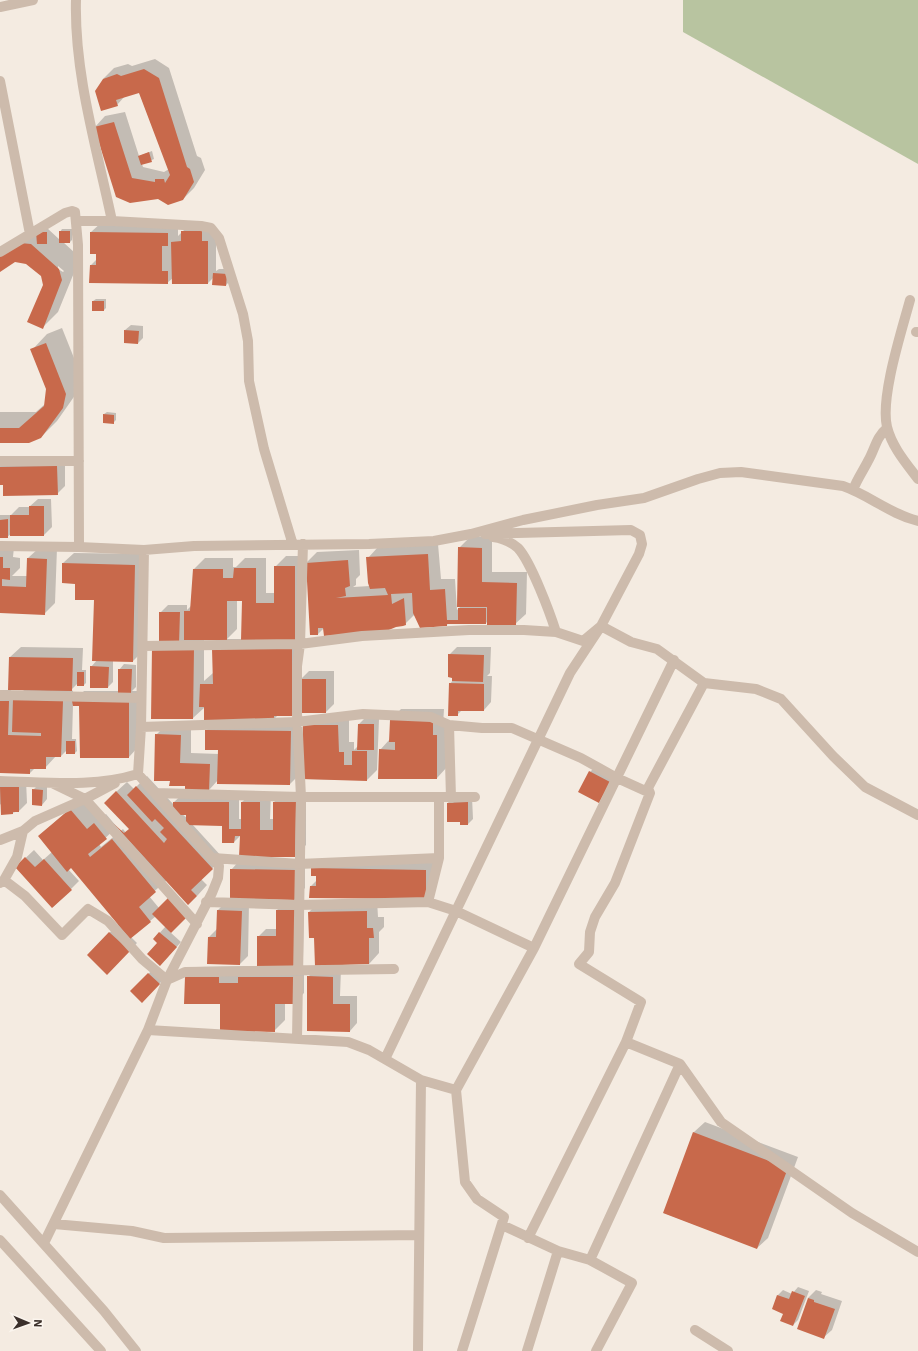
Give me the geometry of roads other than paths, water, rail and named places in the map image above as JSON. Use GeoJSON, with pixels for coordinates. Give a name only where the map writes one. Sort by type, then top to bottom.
{"type":"FeatureCollection","features":[{"type":"Feature","properties":{"kind":"street"},"geometry":{"type":"LineString","coordinates":[[0,6],[33,0]]}},
{"type":"Feature","properties":{"kind":"street"},"geometry":{"type":"LineString","coordinates":[[76,0],[76,24],[85,92],[112,221]]}},
{"type":"Feature","properties":{"kind":"street"},"geometry":{"type":"LineString","coordinates":[[0,81],[30,234]]}},
{"type":"Feature","properties":{"kind":"street"},"geometry":{"type":"LineString","coordinates":[[0,252],[72,211],[75,212],[77,221],[80,547]]}},
{"type":"Feature","properties":{"kind":"street"},"geometry":{"type":"LineString","coordinates":[[77,221],[112,221],[201,226],[211,228],[220,238],[243,314],[248,341],[249,380],[264,449],[298,544],[300,644],[297,666],[297,722],[301,797],[297,1039]]}},
{"type":"Feature","properties":{"kind":"street"},"geometry":{"type":"LineString","coordinates":[[910,300],[892,373],[885,416],[887,428],[900,455],[918,479]]}},
{"type":"Feature","properties":{"kind":"street"},"geometry":{"type":"LineString","coordinates":[[853,490],[857,479],[869,460],[878,438],[887,428]]}},
{"type":"Feature","properties":{"kind":"street"},"geometry":{"type":"LineString","coordinates":[[0,461],[79,461]]}},
{"type":"Feature","properties":{"kind":"street"},"geometry":{"type":"LineString","coordinates":[[0,546],[80,547],[144,550],[194,546],[434,540],[471,534],[523,520],[604,504],[644,498],[720,473],[741,472],[775,475],[843,486],[890,511],[918,521]]}},
{"type":"Feature","properties":{"kind":"street"},"geometry":{"type":"LineString","coordinates":[[385,1059],[570,673],[601,626],[639,554],[642,544],[640,535],[632,530],[471,534]]}},
{"type":"Feature","properties":{"kind":"street"},"geometry":{"type":"LineString","coordinates":[[471,534],[498,538],[517,548],[529,566],[548,608],[556,632]]}},
{"type":"Feature","properties":{"kind":"street"},"geometry":{"type":"LineString","coordinates":[[44,1243],[148,1030],[167,980],[197,924],[218,878],[218,866],[213,858],[186,830],[138,774],[142,727],[141,698],[144,550]]}},
{"type":"Feature","properties":{"kind":"street"},"geometry":{"type":"LineString","coordinates":[[143,646],[300,644],[362,636],[469,630],[524,630],[556,632],[583,641],[601,626]]}},
{"type":"Feature","properties":{"kind":"street"},"geometry":{"type":"LineString","coordinates":[[601,626],[631,642],[657,649],[704,683],[756,689],[781,699],[864,787],[882,798],[918,815]]}},
{"type":"Feature","properties":{"kind":"street"},"geometry":{"type":"LineString","coordinates":[[462,1351],[504,1217],[477,1199],[465,1182],[456,1090],[534,948],[674,660]]}},
{"type":"Feature","properties":{"kind":"street"},"geometry":{"type":"LineString","coordinates":[[528,1238],[626,1042],[641,1002],[579,964],[589,952],[590,932],[595,917],[615,883],[650,793],[648,788],[704,683]]}},
{"type":"Feature","properties":{"kind":"street"},"geometry":{"type":"LineString","coordinates":[[0,695],[141,698]]}},
{"type":"Feature","properties":{"kind":"street"},"geometry":{"type":"LineString","coordinates":[[142,727],[297,722],[363,714],[431,717],[449,725],[482,728],[512,728],[581,758],[617,778],[650,793]]}},
{"type":"Feature","properties":{"kind":"street"},"geometry":{"type":"LineString","coordinates":[[449,725],[451,798]]}},
{"type":"Feature","properties":{"kind":"street"},"geometry":{"type":"LineString","coordinates":[[0,840],[23,831],[35,821],[85,799],[120,780],[138,774]]}},
{"type":"Feature","properties":{"kind":"street"},"geometry":{"type":"LineString","coordinates":[[0,781],[87,784],[120,780]]}},
{"type":"Feature","properties":{"kind":"street"},"geometry":{"type":"LineString","coordinates":[[48,782],[85,799],[197,924]]}},
{"type":"Feature","properties":{"kind":"street"},"geometry":{"type":"LineString","coordinates":[[155,793],[301,797],[475,797]]}},
{"type":"Feature","properties":{"kind":"street"},"geometry":{"type":"LineString","coordinates":[[428,902],[439,858],[439,798]]}},
{"type":"Feature","properties":{"kind":"street"},"geometry":{"type":"LineString","coordinates":[[23,831],[17,857],[2,881],[25,896],[62,935],[88,908],[108,921],[142,960],[167,980]]}},
{"type":"Feature","properties":{"kind":"street"},"geometry":{"type":"LineString","coordinates":[[213,858],[299,864],[439,858]]}},
{"type":"Feature","properties":{"kind":"street"},"geometry":{"type":"LineString","coordinates":[[206,902],[299,905],[428,902],[456,911],[534,948]]}},
{"type":"Feature","properties":{"kind":"street"},"geometry":{"type":"LineString","coordinates":[[167,980],[185,972],[394,969]]}},
{"type":"Feature","properties":{"kind":"street"},"geometry":{"type":"LineString","coordinates":[[148,1030],[348,1042],[385,1059],[421,1080],[456,1090]]}},
{"type":"Feature","properties":{"kind":"street"},"geometry":{"type":"LineString","coordinates":[[626,1042],[680,1064],[721,1122],[852,1213],[918,1252]]}},
{"type":"Feature","properties":{"kind":"street"},"geometry":{"type":"LineString","coordinates":[[590,1260],[680,1064]]}},
{"type":"Feature","properties":{"kind":"street"},"geometry":{"type":"LineString","coordinates":[[418,1351],[421,1080]]}},
{"type":"Feature","properties":{"kind":"street"},"geometry":{"type":"LineString","coordinates":[[0,1195],[109,1316],[136,1351]]}},
{"type":"Feature","properties":{"kind":"street"},"geometry":{"type":"LineString","coordinates":[[54,1224],[132,1231],[164,1238],[419,1235]]}},
{"type":"Feature","properties":{"kind":"street"},"geometry":{"type":"LineString","coordinates":[[502,1225],[558,1251],[590,1260],[632,1282],[596,1351]]}},
{"type":"Feature","properties":{"kind":"street"},"geometry":{"type":"LineString","coordinates":[[0,1240],[101,1351]]}},
{"type":"Feature","properties":{"kind":"street"},"geometry":{"type":"LineString","coordinates":[[527,1351],[558,1251]]}},
{"type":"Feature","properties":{"kind":"street"},"geometry":{"type":"LineString","coordinates":[[695,1330],[728,1351]]}}]}
